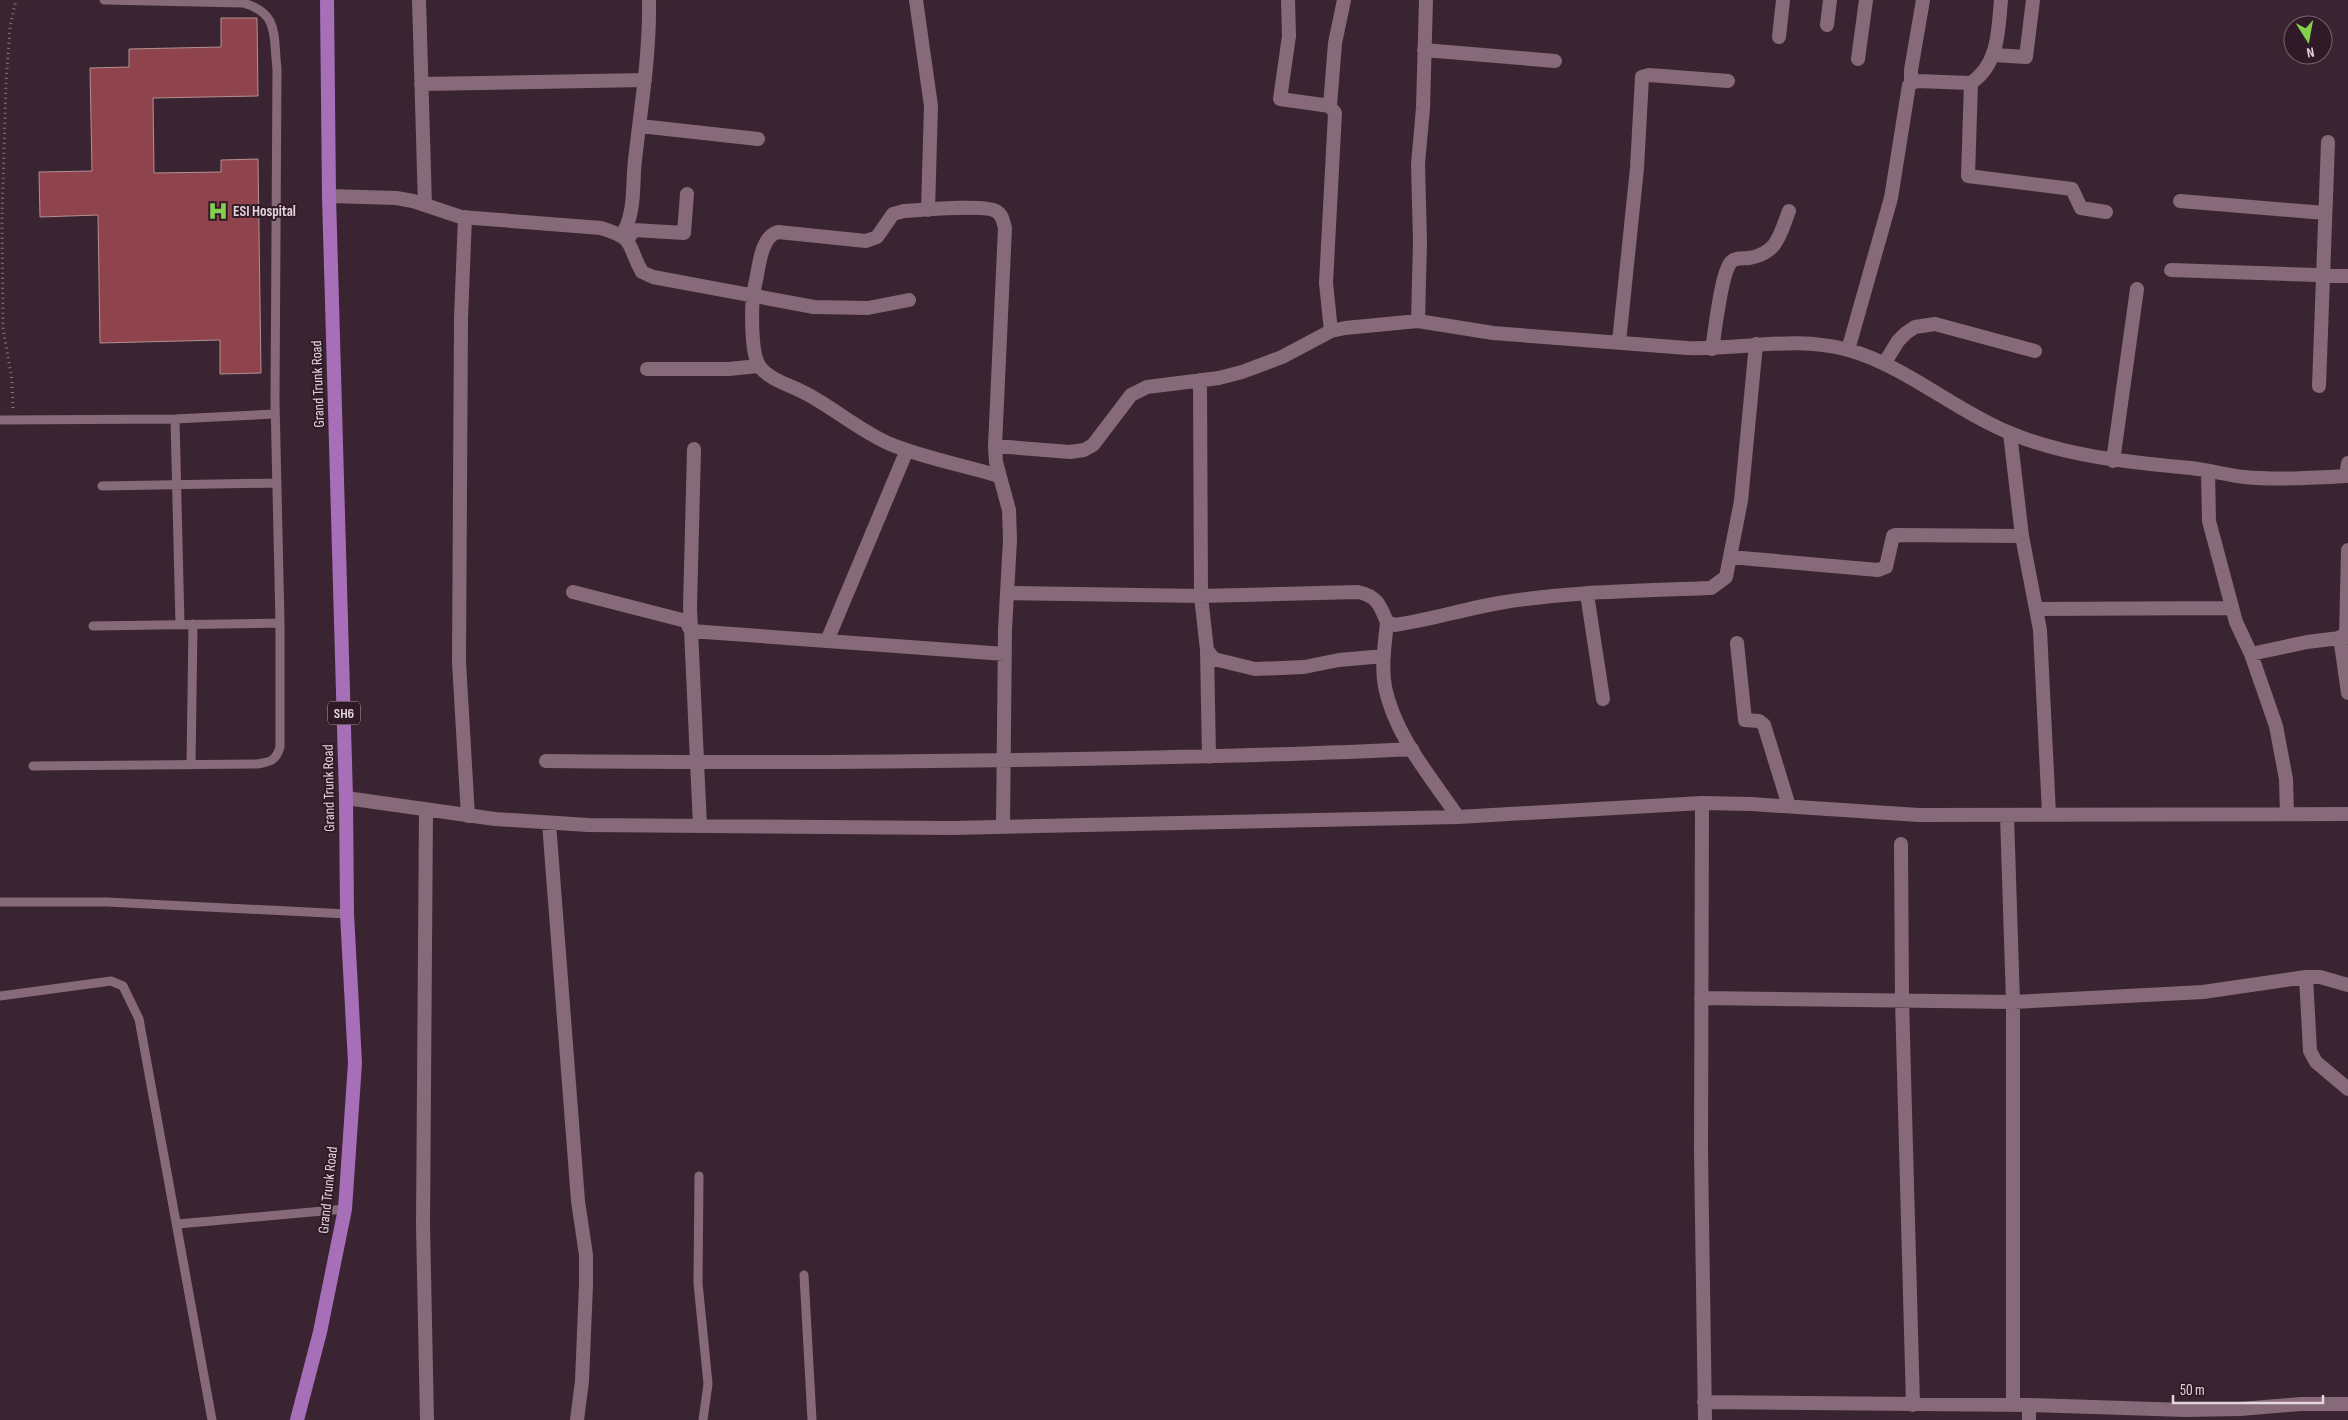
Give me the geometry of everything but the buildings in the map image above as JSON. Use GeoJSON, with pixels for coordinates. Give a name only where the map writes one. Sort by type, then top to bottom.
{"type":"FeatureCollection","features":[{"type":"Feature","properties":{"kind":"main road","name":"Grand Trunk Road"},"geometry":{"type":"LineString","coordinates":[[297,1420],[320,1332],[345,1209],[355,1063],[347,914],[346,798],[329,196],[327,0]]}},
{"type":"Feature","properties":{"kind":"street"},"geometry":{"type":"LineString","coordinates":[[419,0],[425,205]]}},
{"type":"Feature","properties":{"kind":"street"},"geometry":{"type":"LineString","coordinates":[[625,237],[630,222],[650,42],[649,0]]}},
{"type":"Feature","properties":{"kind":"street"},"geometry":{"type":"LineString","coordinates":[[916,0],[931,106],[928,210]]}},
{"type":"Feature","properties":{"kind":"street"},"geometry":{"type":"LineString","coordinates":[[1288,0],[1289,36],[1280,99],[1330,106]]}},
{"type":"Feature","properties":{"kind":"street"},"geometry":{"type":"LineString","coordinates":[[1331,331],[1326,283],[1335,113],[1330,106],[1335,43],[1344,0]]}},
{"type":"Feature","properties":{"kind":"street"},"geometry":{"type":"LineString","coordinates":[[1418,320],[1420,242],[1418,164],[1423,108],[1426,0]]}},
{"type":"Feature","properties":{"kind":"street"},"geometry":{"type":"LineString","coordinates":[[1779,37],[1783,0]]}},
{"type":"Feature","properties":{"kind":"street"},"geometry":{"type":"LineString","coordinates":[[1827,25],[1830,0]]}},
{"type":"Feature","properties":{"kind":"street"},"geometry":{"type":"LineString","coordinates":[[1858,59],[1866,0]]}},
{"type":"Feature","properties":{"kind":"street"},"geometry":{"type":"LineString","coordinates":[[1848,350],[1891,198],[1923,0]]}},
{"type":"Feature","properties":{"kind":"street"},"geometry":{"type":"LineString","coordinates":[[2002,0],[1994,55],[1970,83],[1968,176],[2072,189],[2081,208],[2106,212]]}},
{"type":"Feature","properties":{"kind":"street"},"geometry":{"type":"LineString","coordinates":[[1994,55],[2026,58],[2033,0]]}},
{"type":"Feature","properties":{"kind":"street"},"geometry":{"type":"LineString","coordinates":[[1424,50],[1555,61]]}},
{"type":"Feature","properties":{"kind":"street"},"geometry":{"type":"LineString","coordinates":[[1618,342],[1637,168],[1642,77],[1649,75],[1728,81]]}},
{"type":"Feature","properties":{"kind":"street"},"geometry":{"type":"LineString","coordinates":[[421,84],[645,80]]}},
{"type":"Feature","properties":{"kind":"street"},"geometry":{"type":"LineString","coordinates":[[1911,82],[1970,83]]}},
{"type":"Feature","properties":{"kind":"street"},"geometry":{"type":"LineString","coordinates":[[640,126],[758,139]]}},
{"type":"Feature","properties":{"kind":"street"},"geometry":{"type":"LineString","coordinates":[[2318,386],[2328,142]]}},
{"type":"Feature","properties":{"kind":"street"},"geometry":{"type":"LineString","coordinates":[[625,237],[634,230],[684,233],[687,194]]}},
{"type":"Feature","properties":{"kind":"street"},"geometry":{"type":"LineString","coordinates":[[329,196],[396,198],[465,217],[601,228],[625,237],[631,244],[642,272],[653,277],[814,307],[868,308],[908,300]]}},
{"type":"Feature","properties":{"kind":"street"},"geometry":{"type":"LineString","coordinates":[[2180,201],[2325,213]]}},
{"type":"Feature","properties":{"kind":"street"},"geometry":{"type":"LineString","coordinates":[[999,476],[888,443],[805,393],[769,376],[758,366],[754,352],[752,295],[763,250],[771,234],[778,232],[866,241],[877,237],[893,214],[928,210],[982,209],[995,211],[1002,218],[1005,228],[995,446],[999,476],[1009,510],[1008,593],[1004,654],[1003,827]]}},
{"type":"Feature","properties":{"kind":"street"},"geometry":{"type":"LineString","coordinates":[[1712,349],[1719,306],[1729,266],[1737,259],[1768,253],[1776,242],[1790,211]]}},
{"type":"Feature","properties":{"kind":"street"},"geometry":{"type":"LineString","coordinates":[[465,217],[461,318],[459,662],[468,816]]}},
{"type":"Feature","properties":{"kind":"street"},"geometry":{"type":"LineString","coordinates":[[2171,270],[2348,276]]}},
{"type":"Feature","properties":{"kind":"street"},"geometry":{"type":"LineString","coordinates":[[2113,461],[2137,289]]}},
{"type":"Feature","properties":{"kind":"street"},"geometry":{"type":"LineString","coordinates":[[995,446],[1070,452],[1084,450],[1093,444],[1131,395],[1147,387],[1242,372],[1282,357],[1331,331],[1418,320],[1493,333],[1712,349],[1787,342],[1821,345],[1848,350],[1884,364],[2010,433],[2078,454],[2113,461],[2208,471],[2245,477],[2347,474]]}},
{"type":"Feature","properties":{"kind":"street"},"geometry":{"type":"LineString","coordinates":[[1884,364],[1898,341],[1906,333],[1916,328],[1935,324],[2034,351]]}},
{"type":"Feature","properties":{"kind":"street"},"geometry":{"type":"LineString","coordinates":[[1387,622],[1405,623],[1498,603],[1587,594],[1711,588],[1726,577],[1743,483],[1756,344]]}},
{"type":"Feature","properties":{"kind":"street"},"geometry":{"type":"LineString","coordinates":[[647,369],[729,369],[758,366]]}},
{"type":"Feature","properties":{"kind":"street"},"geometry":{"type":"LineString","coordinates":[[1200,380],[1201,596],[1207,650],[1209,756]]}},
{"type":"Feature","properties":{"kind":"street"},"geometry":{"type":"LineString","coordinates":[[2010,433],[2022,536],[2040,630],[2049,814]]}},
{"type":"Feature","properties":{"kind":"street"},"geometry":{"type":"LineString","coordinates":[[694,449],[691,631],[700,826]]}},
{"type":"Feature","properties":{"kind":"street"},"geometry":{"type":"LineString","coordinates":[[827,640],[907,450]]}},
{"type":"Feature","properties":{"kind":"street"},"geometry":{"type":"LineString","coordinates":[[2208,471],[2208,521],[2232,608],[2251,654],[2276,726],[2286,780],[2287,814]]}},
{"type":"Feature","properties":{"kind":"street"},"geometry":{"type":"LineString","coordinates":[[1730,557],[1878,570],[1886,567],[1893,536],[1896,535],[2022,536]]}},
{"type":"Feature","properties":{"kind":"street"},"geometry":{"type":"LineString","coordinates":[[2348,550],[2345,637],[2348,693]]}},
{"type":"Feature","properties":{"kind":"street"},"geometry":{"type":"LineString","coordinates":[[573,592],[686,621],[691,631]]}},
{"type":"Feature","properties":{"kind":"street"},"geometry":{"type":"LineString","coordinates":[[1008,593],[1201,596],[1358,592],[1369,594],[1378,601],[1387,622],[1384,656],[1385,686],[1392,712],[1412,749],[1458,817]]}},
{"type":"Feature","properties":{"kind":"street"},"geometry":{"type":"LineString","coordinates":[[1587,594],[1603,699]]}},
{"type":"Feature","properties":{"kind":"street"},"geometry":{"type":"LineString","coordinates":[[2036,609],[2232,608]]}},
{"type":"Feature","properties":{"kind":"street"},"geometry":{"type":"LineString","coordinates":[[691,631],[1004,654]]}},
{"type":"Feature","properties":{"kind":"street"},"geometry":{"type":"LineString","coordinates":[[2251,654],[2345,637]]}},
{"type":"Feature","properties":{"kind":"street"},"geometry":{"type":"LineString","coordinates":[[1737,643],[1745,720],[1760,721],[1764,725],[1789,806]]}},
{"type":"Feature","properties":{"kind":"street"},"geometry":{"type":"LineString","coordinates":[[1207,650],[1214,659],[1255,669],[1304,666],[1339,660],[1384,656]]}},
{"type":"Feature","properties":{"kind":"street"},"geometry":{"type":"LineString","coordinates":[[546,761],[697,763],[1004,760],[1309,755],[1412,749]]}},
{"type":"Feature","properties":{"kind":"street"},"geometry":{"type":"LineString","coordinates":[[346,798],[468,816],[549,823],[700,826],[1003,827],[1458,817],[1702,803],[1789,806],[1919,815],[2348,814]]}},
{"type":"Feature","properties":{"kind":"street"},"geometry":{"type":"LineString","coordinates":[[1702,803],[1701,998],[1705,1420]]}},
{"type":"Feature","properties":{"kind":"street"},"geometry":{"type":"LineString","coordinates":[[426,810],[424,1226],[427,1420]]}},
{"type":"Feature","properties":{"kind":"street"},"geometry":{"type":"LineString","coordinates":[[2007,815],[2012,1002],[2013,1405]]}},
{"type":"Feature","properties":{"kind":"street"},"geometry":{"type":"LineString","coordinates":[[549,823],[578,1200],[586,1255],[582,1382],[577,1420]]}},
{"type":"Feature","properties":{"kind":"street"},"geometry":{"type":"LineString","coordinates":[[1901,844],[1902,1000],[1913,1405]]}},
{"type":"Feature","properties":{"kind":"street"},"geometry":{"type":"LineString","coordinates":[[1701,998],[2012,1002],[2202,992],[2306,977],[2320,978],[2348,985]]}},
{"type":"Feature","properties":{"kind":"street"},"geometry":{"type":"LineString","coordinates":[[2306,977],[2310,1051],[2316,1062],[2348,1089]]}},
{"type":"Feature","properties":{"kind":"street"},"geometry":{"type":"LineString","coordinates":[[1704,1402],[2029,1405],[2247,1414],[2301,1404],[2348,1404]]}},
{"type":"Feature","properties":{"kind":"street"},"geometry":{"type":"LineString","coordinates":[[2029,1405],[2029,1420]]}},
{"type":"Feature","properties":{"kind":"lane"},"geometry":{"type":"LineString","coordinates":[[33,766],[258,764],[272,761],[278,756],[280,747],[280,623],[275,414],[277,69],[273,28],[268,15],[259,8],[242,4],[104,0]]}},
{"type":"Feature","properties":{"kind":"lane"},"geometry":{"type":"LineString","coordinates":[[0,420],[175,419],[275,414]]}},
{"type":"Feature","properties":{"kind":"lane"},"geometry":{"type":"LineString","coordinates":[[175,419],[180,625]]}},
{"type":"Feature","properties":{"kind":"lane"},"geometry":{"type":"LineString","coordinates":[[102,486],[277,484]]}},
{"type":"Feature","properties":{"kind":"lane"},"geometry":{"type":"LineString","coordinates":[[93,626],[280,623]]}},
{"type":"Feature","properties":{"kind":"lane"},"geometry":{"type":"LineString","coordinates":[[191,764],[193,624]]}},
{"type":"Feature","properties":{"kind":"lane"},"geometry":{"type":"LineString","coordinates":[[0,902],[108,902],[347,914]]}},
{"type":"Feature","properties":{"kind":"lane"},"geometry":{"type":"LineString","coordinates":[[0,996],[111,981],[123,986],[139,1019],[178,1224],[212,1420]]}},
{"type":"Feature","properties":{"kind":"lane"},"geometry":{"type":"LineString","coordinates":[[699,1176],[698,1283],[708,1384],[703,1420]]}},
{"type":"Feature","properties":{"kind":"lane"},"geometry":{"type":"LineString","coordinates":[[178,1224],[345,1209]]}},
{"type":"Feature","properties":{"kind":"lane"},"geometry":{"type":"LineString","coordinates":[[804,1274],[812,1420]]}},
{"type":"Feature","properties":{"kind":"path"},"geometry":{"type":"LineString","coordinates":[[14,420],[12,381],[3,327],[2,219],[6,83],[10,27],[16,0]]}},
{"type":"Feature","properties":{"kind":"place","name":"ESI Hospital"},"geometry":{"type":"Point","coordinates":[218,211]}}]}
